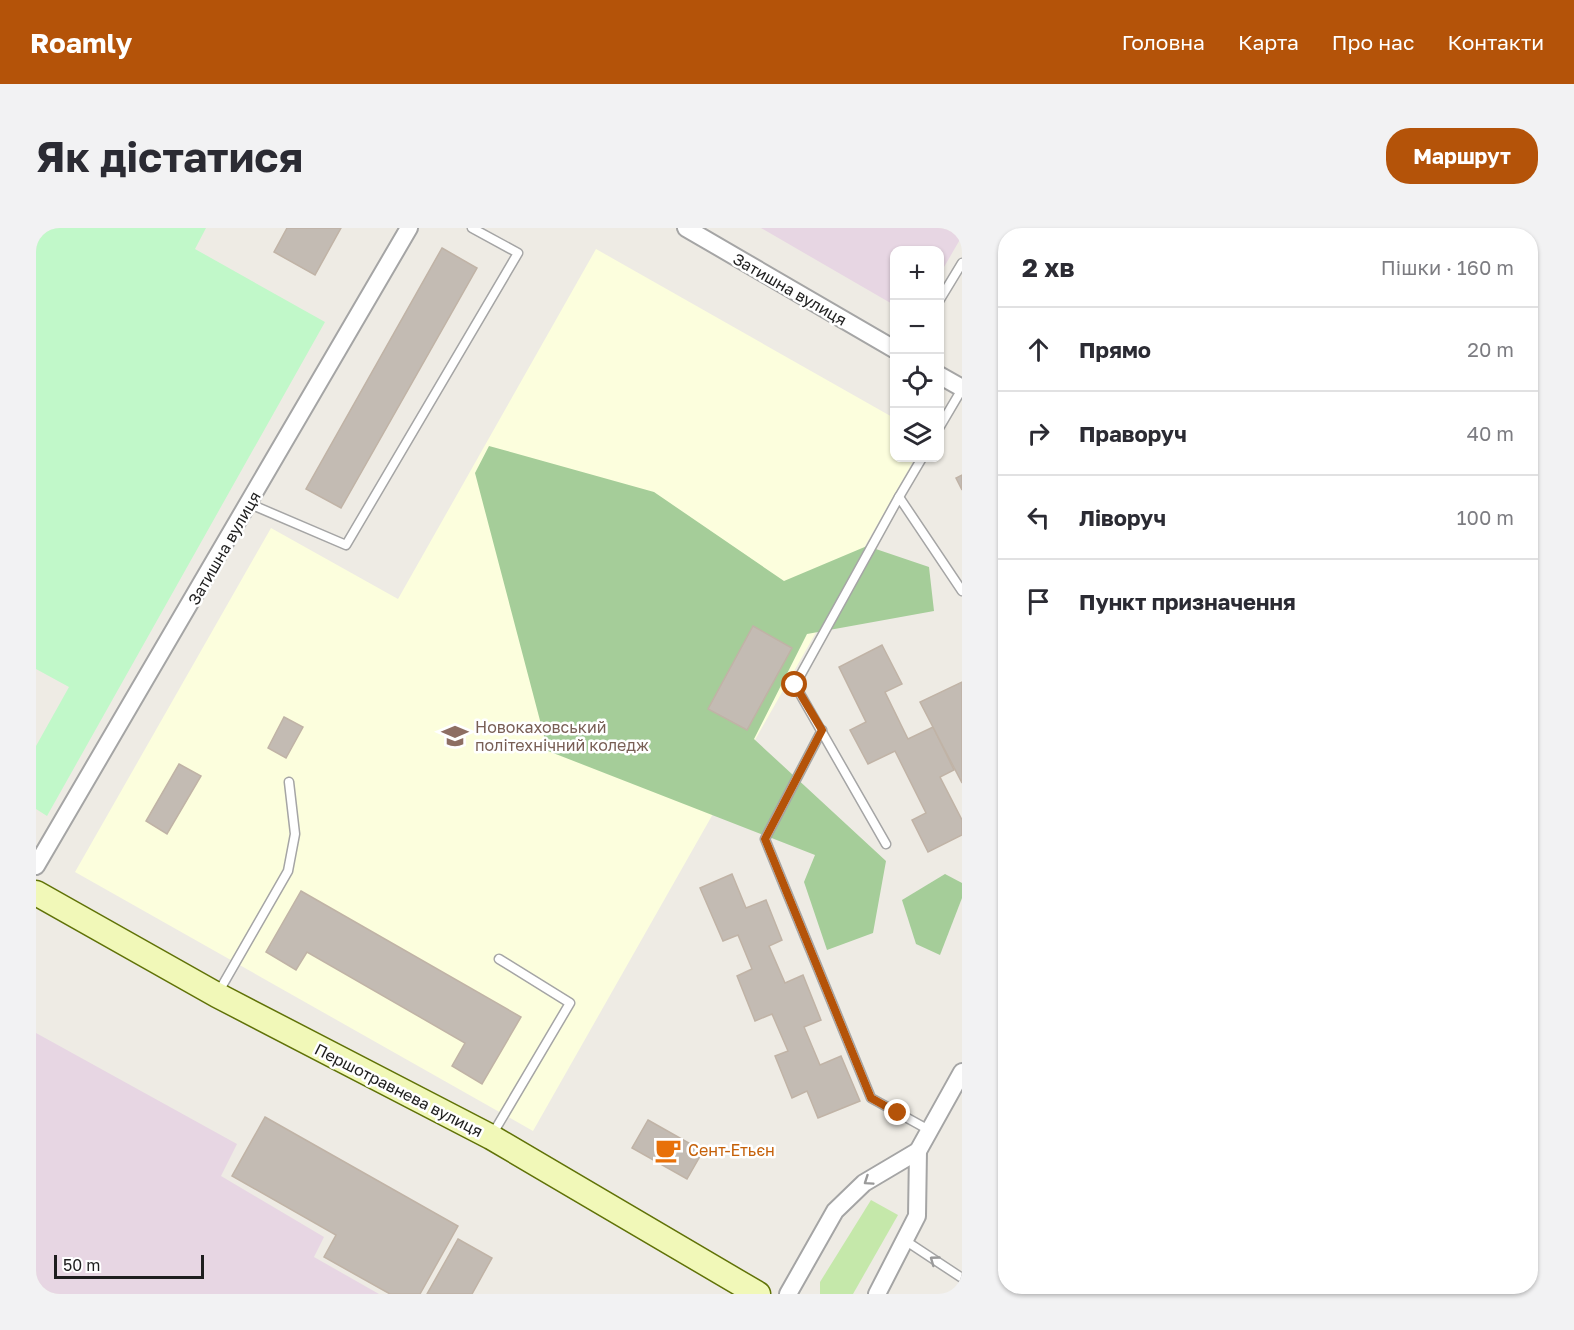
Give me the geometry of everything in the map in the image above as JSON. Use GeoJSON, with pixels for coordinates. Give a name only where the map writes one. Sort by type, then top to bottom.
{"type":"FeatureCollection","features":[{"type":"Feature","properties":{"kind":"street","name":"Затишна вулиця"},"geometry":{"type":"LineString","coordinates":[[36,866],[250,504],[409,228]]}},
{"type":"Feature","properties":{"kind":"street","name":"Затишна вулиця"},"geometry":{"type":"LineString","coordinates":[[686,228],[890,347]]}},
{"type":"Feature","properties":{"kind":"street"},"geometry":{"type":"LineString","coordinates":[[944,378],[962,389]]}},
{"type":"Feature","properties":{"kind":"street","name":"Першотравнева вулиця"},"geometry":{"type":"LineString","coordinates":[[36,893],[217,996],[492,1137],[758,1294]]}},
{"type":"Feature","properties":{"kind":"street"},"geometry":{"type":"LineString","coordinates":[[877,1294],[917,1216],[918,1151],[962,1072]]}},
{"type":"Feature","properties":{"kind":"street"},"geometry":{"type":"LineString","coordinates":[[788,1294],[835,1211],[864,1183],[918,1151]]}},
{"type":"Feature","properties":{"kind":"lane"},"geometry":{"type":"LineString","coordinates":[[250,504],[346,545],[518,252],[472,228]]}},
{"type":"Feature","properties":{"kind":"lane"},"geometry":{"type":"LineString","coordinates":[[940,300],[962,262]]}},
{"type":"Feature","properties":{"kind":"lane"},"geometry":{"type":"LineString","coordinates":[[944,420],[962,389]]}},
{"type":"Feature","properties":{"kind":"lane"},"geometry":{"type":"LineString","coordinates":[[886,844],[795,685],[920,462]]}},
{"type":"Feature","properties":{"kind":"lane"},"geometry":{"type":"LineString","coordinates":[[899,497],[962,591]]}},
{"type":"Feature","properties":{"kind":"lane"},"geometry":{"type":"LineString","coordinates":[[822,730],[765,839],[871,1098],[929,1130]]}},
{"type":"Feature","properties":{"kind":"lane"},"geometry":{"type":"LineString","coordinates":[[217,996],[288,871],[295,834],[289,782]]}},
{"type":"Feature","properties":{"kind":"lane"},"geometry":{"type":"LineString","coordinates":[[492,1137],[570,1003],[499,959]]}},
{"type":"Feature","properties":{"kind":"lane"},"geometry":{"type":"LineString","coordinates":[[906,1241],[962,1278]]}},
{"type":"Feature","properties":{"kind":"shaded area"},"geometry":{"type":"Polygon","coordinates":[[[761,228],[962,228],[962,236],[944,267],[944,246],[890,246],[890,303],[761,228]]]}},
{"type":"Feature","properties":{"kind":"shaded area","name":"Новокаховський політехнічний коледж"},"geometry":{"type":"Polygon","coordinates":[[[596,249],[890,416],[890,462],[913,462],[533,1131],[75,872],[271,528],[398,599],[596,249]]]}},
{"type":"Feature","properties":{"kind":"shaded area"},"geometry":{"type":"Polygon","coordinates":[[[36,1033],[237,1144],[221,1176],[324,1237],[314,1257],[379,1294],[36,1294],[36,1033]]]}},
{"type":"Feature","properties":{"kind":"green space"},"geometry":{"type":"Polygon","coordinates":[[[36,228],[206,228],[195,249],[325,322],[47,816],[36,809],[36,746],[69,687],[36,669],[36,228]]]}},
{"type":"Feature","properties":{"kind":"green space"},"geometry":{"type":"Polygon","coordinates":[[[489,446],[654,492],[784,581],[867,546],[929,567],[934,611],[807,634],[754,739],[886,861],[873,933],[827,950],[804,882],[815,855],[548,751],[475,473],[489,446]]]}},
{"type":"Feature","properties":{"kind":"green space"},"geometry":{"type":"Polygon","coordinates":[[[945,874],[962,883],[962,898],[940,955],[916,944],[902,900],[945,874]]]}},
{"type":"Feature","properties":{"kind":"green space"},"geometry":{"type":"Polygon","coordinates":[[[871,1200],[898,1215],[853,1294],[820,1294],[820,1282],[871,1200]]]}},
{"type":"Feature","properties":{"kind":"building"},"geometry":{"type":"Polygon","coordinates":[[[287,228],[341,228],[315,275],[274,252],[287,228]]]}},
{"type":"Feature","properties":{"kind":"building"},"geometry":{"type":"Polygon","coordinates":[[[442,248],[477,268],[341,508],[306,489],[442,248]]]}},
{"type":"Feature","properties":{"kind":"building"},"geometry":{"type":"Polygon","coordinates":[[[962,475],[962,490],[956,478],[962,475]]]}},
{"type":"Feature","properties":{"kind":"building"},"geometry":{"type":"Polygon","coordinates":[[[753,626],[792,648],[747,730],[708,709],[753,626]]]}},
{"type":"Feature","properties":{"kind":"building"},"geometry":{"type":"Polygon","coordinates":[[[882,645],[902,684],[885,692],[908,739],[933,727],[954,770],[940,777],[962,820],[962,835],[928,852],[912,820],[926,813],[895,751],[868,764],[850,730],[866,722],[839,667],[882,645]]]}},
{"type":"Feature","properties":{"kind":"building"},"geometry":{"type":"Polygon","coordinates":[[[962,682],[962,783],[920,702],[962,682]]]}},
{"type":"Feature","properties":{"kind":"building"},"geometry":{"type":"Polygon","coordinates":[[[284,717],[303,727],[286,758],[268,748],[284,717]]]}},
{"type":"Feature","properties":{"kind":"building"},"geometry":{"type":"Polygon","coordinates":[[[179,764],[201,776],[167,834],[146,821],[179,764]]]}},
{"type":"Feature","properties":{"kind":"building"},"geometry":{"type":"Polygon","coordinates":[[[732,874],[746,908],[766,900],[782,940],[769,946],[785,983],[803,975],[821,1020],[804,1027],[820,1065],[841,1056],[860,1101],[818,1118],[807,1091],[792,1098],[775,1056],[788,1051],[772,1014],[755,1021],[737,976],[752,969],[738,935],[723,941],[700,888],[732,874]]]}},
{"type":"Feature","properties":{"kind":"building"},"geometry":{"type":"Polygon","coordinates":[[[301,891],[521,1017],[482,1084],[452,1066],[465,1043],[307,952],[296,970],[266,952],[301,891]]]}},
{"type":"Feature","properties":{"kind":"building"},"geometry":{"type":"Polygon","coordinates":[[[265,1117],[458,1226],[420,1294],[390,1294],[324,1257],[336,1235],[232,1176],[265,1117]]]}},
{"type":"Feature","properties":{"kind":"building","name":"Сент-Етьєн"},"geometry":{"type":"Polygon","coordinates":[[[648,1120],[703,1151],[687,1179],[632,1148],[648,1120]]]}},
{"type":"Feature","properties":{"kind":"building"},"geometry":{"type":"Polygon","coordinates":[[[458,1239],[492,1258],[472,1294],[427,1294],[458,1239]]]}},
{"type":"Feature","properties":{"kind":"place","name":"Новокаховський політехнічний коледж"},"geometry":{"type":"Point","coordinates":[455,736]}},
{"type":"Feature","properties":{"kind":"place","name":"Сент-Етьєн"},"geometry":{"type":"Point","coordinates":[668,1150]}},
{"type":"Feature","properties":{"kind":"route"},"geometry":{"type":"LineString","coordinates":[[795,685],[822,730],[765,839],[871,1098],[898,1113]]}}]}
